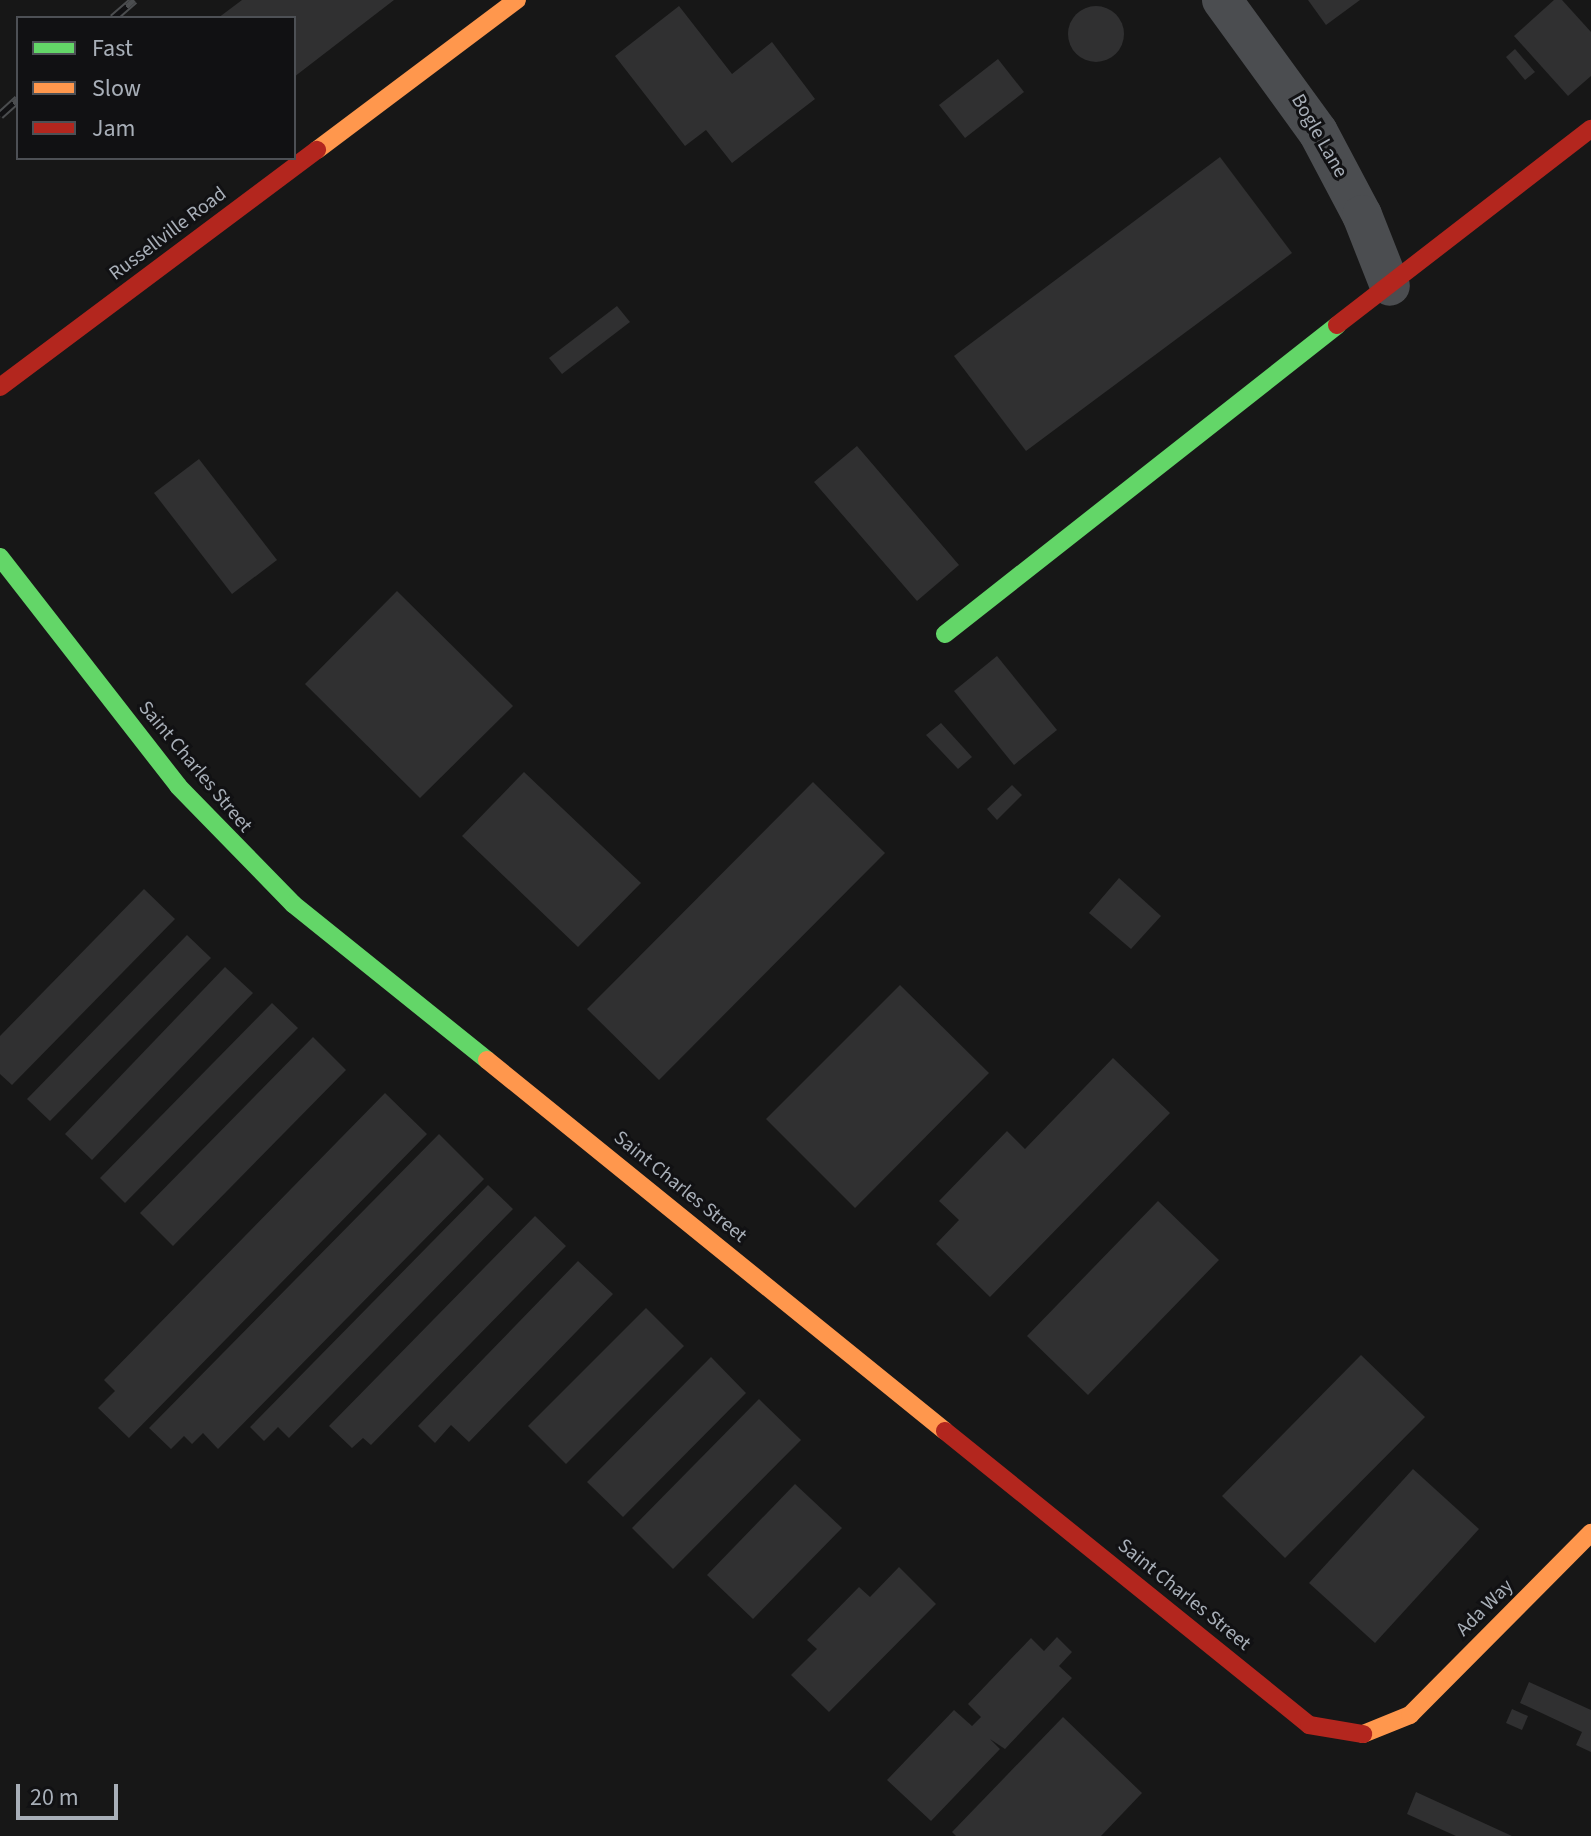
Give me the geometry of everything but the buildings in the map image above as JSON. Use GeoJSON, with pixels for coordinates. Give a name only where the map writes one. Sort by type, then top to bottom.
{"type":"FeatureCollection","features":[{"type":"Feature","properties":{"kind":"street","name":"Russellville Road"},"geometry":{"type":"LineString","coordinates":[[0,387],[517,0]]}},
{"type":"Feature","properties":{"kind":"street","name":"Bogle Lane"},"geometry":{"type":"LineString","coordinates":[[1222,0],[1318,132],[1362,215],[1390,286]]}},
{"type":"Feature","properties":{"kind":"street"},"geometry":{"type":"LineString","coordinates":[[945,634],[1013,575],[1591,129]]}},
{"type":"Feature","properties":{"kind":"street","name":"Saint Charles Street"},"geometry":{"type":"LineString","coordinates":[[0,557],[178,786],[293,904],[1309,1725],[1355,1735],[1383,1731],[1410,1715]]}},
{"type":"Feature","properties":{"kind":"street","name":"Ada Way"},"geometry":{"type":"LineString","coordinates":[[1410,1715],[1591,1533]]}},
{"type":"Feature","properties":{"kind":"railway"},"geometry":{"type":"LineString","coordinates":[[115,16],[134,0]]}},
{"type":"Feature","properties":{"kind":"railway"},"geometry":{"type":"LineString","coordinates":[[0,115],[16,101]]}},
{"type":"Feature","properties":{"kind":"traffic: fast"},"geometry":{"type":"LineString","coordinates":[[945,634],[1337,325]]}},
{"type":"Feature","properties":{"kind":"traffic: fast"},"geometry":{"type":"LineString","coordinates":[[0,557],[178,786],[293,904],[487,1060]]}},
{"type":"Feature","properties":{"kind":"traffic: slow"},"geometry":{"type":"LineString","coordinates":[[317,150],[517,0]]}},
{"type":"Feature","properties":{"kind":"traffic: slow"},"geometry":{"type":"LineString","coordinates":[[487,1060],[945,1431]]}},
{"type":"Feature","properties":{"kind":"traffic: slow"},"geometry":{"type":"LineString","coordinates":[[1363,1734],[1410,1715],[1591,1533]]}},
{"type":"Feature","properties":{"kind":"traffic: jam"},"geometry":{"type":"LineString","coordinates":[[1337,325],[1591,129]]}},
{"type":"Feature","properties":{"kind":"traffic: jam"},"geometry":{"type":"LineString","coordinates":[[0,387],[317,150]]}},
{"type":"Feature","properties":{"kind":"traffic: jam"},"geometry":{"type":"LineString","coordinates":[[945,1431],[1309,1725],[1363,1734]]}}]}
